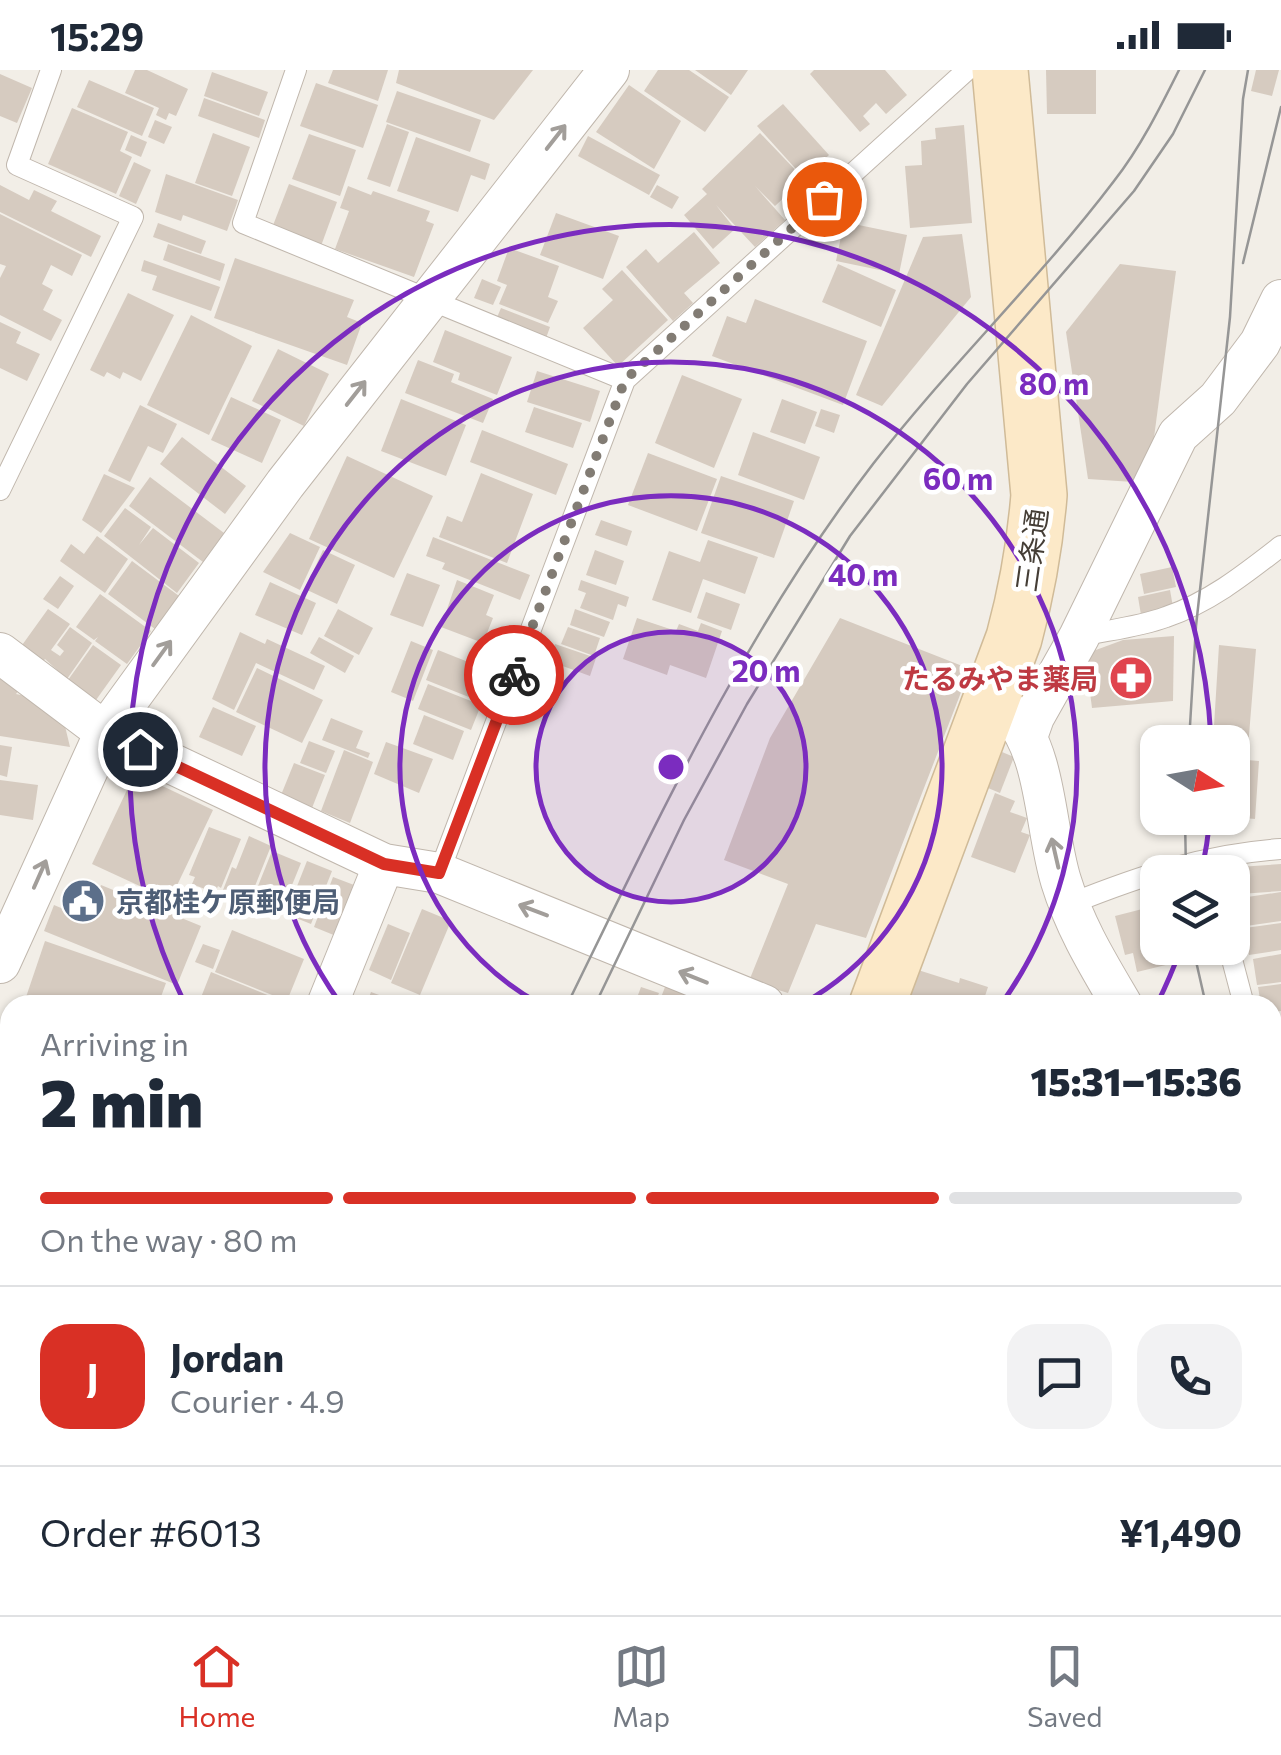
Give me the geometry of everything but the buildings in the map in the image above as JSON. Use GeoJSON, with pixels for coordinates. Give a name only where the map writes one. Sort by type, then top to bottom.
{"type":"FeatureCollection","features":[{"type":"Feature","properties":{"kind":"main road","name":"三条通"},"geometry":{"type":"LineString","coordinates":[[880,995],[1014,638],[1028,590],[1039,495],[1000,70]]}},
{"type":"Feature","properties":{"kind":"street"},"geometry":{"type":"LineString","coordinates":[[0,963],[104,732],[285,484],[609,70]]}},
{"type":"Feature","properties":{"kind":"street"},"geometry":{"type":"LineString","coordinates":[[1028,734],[1178,435],[1218,399],[1260,343],[1281,300]]}},
{"type":"Feature","properties":{"kind":"street"},"geometry":{"type":"LineString","coordinates":[[1014,638],[1042,663],[1069,651]]}},
{"type":"Feature","properties":{"kind":"street"},"geometry":{"type":"LineString","coordinates":[[991,694],[1047,680],[1069,651]]}},
{"type":"Feature","properties":{"kind":"street"},"geometry":{"type":"LineString","coordinates":[[0,653],[104,732],[384,864],[439,873],[739,995]]}},
{"type":"Feature","properties":{"kind":"street"},"geometry":{"type":"LineString","coordinates":[[991,694],[1028,734],[1061,879],[1079,933],[1116,995]]}},
{"type":"Feature","properties":{"kind":"street"},"geometry":{"type":"LineString","coordinates":[[331,995],[384,864]]}},
{"type":"Feature","properties":{"kind":"lane"},"geometry":{"type":"LineString","coordinates":[[0,490],[133,217],[17,165],[51,70]]}},
{"type":"Feature","properties":{"kind":"lane"},"geometry":{"type":"LineString","coordinates":[[296,70],[243,222],[625,380]]}},
{"type":"Feature","properties":{"kind":"lane"},"geometry":{"type":"LineString","coordinates":[[439,873],[625,380],[967,70]]}},
{"type":"Feature","properties":{"kind":"lane"},"geometry":{"type":"LineString","coordinates":[[1069,651],[1165,618],[1232,584],[1281,546]]}},
{"type":"Feature","properties":{"kind":"lane"},"geometry":{"type":"LineString","coordinates":[[1250,857],[1281,849]]}},
{"type":"Feature","properties":{"kind":"lane"},"geometry":{"type":"LineString","coordinates":[[1070,904],[1140,876]]}},
{"type":"Feature","properties":{"kind":"lane"},"geometry":{"type":"LineString","coordinates":[[1234,965],[1242,995]]}},
{"type":"Feature","properties":{"kind":"tram line"},"geometry":{"type":"LineString","coordinates":[[572,995],[706,727],[784,592],[873,464],[1114,181],[1141,141],[1179,70]]}},
{"type":"Feature","properties":{"kind":"tram line"},"geometry":{"type":"LineString","coordinates":[[600,995],[684,820],[747,704],[850,536],[967,384],[1134,191],[1173,134],[1205,70]]}},
{"type":"Feature","properties":{"kind":"tram line"},"geometry":{"type":"LineString","coordinates":[[1190,725],[1196,626],[1230,317],[1248,70]]}},
{"type":"Feature","properties":{"kind":"tram line"},"geometry":{"type":"LineString","coordinates":[[1243,263],[1281,107]]}},
{"type":"Feature","properties":{"kind":"tram line"},"geometry":{"type":"LineString","coordinates":[[1185,835],[1186,855]]}},
{"type":"Feature","properties":{"kind":"tram line"},"geometry":{"type":"LineString","coordinates":[[1197,965],[1204,995]]}},
{"type":"Feature","properties":{"kind":"way so far"},"geometry":{"type":"LineString","coordinates":[[514,675],[625,380],[824,199]]}},
{"type":"Feature","properties":{"kind":"place","name":"たるみやま薬局"},"geometry":{"type":"Point","coordinates":[1131,678]}},
{"type":"Feature","properties":{"kind":"place","name":"京都桂ケ原郵便局"},"geometry":{"type":"Point","coordinates":[83,901]}},
{"type":"Feature","properties":{"kind":"route"},"geometry":{"type":"LineString","coordinates":[[140,749],[384,864],[439,873],[514,675]]}}]}
